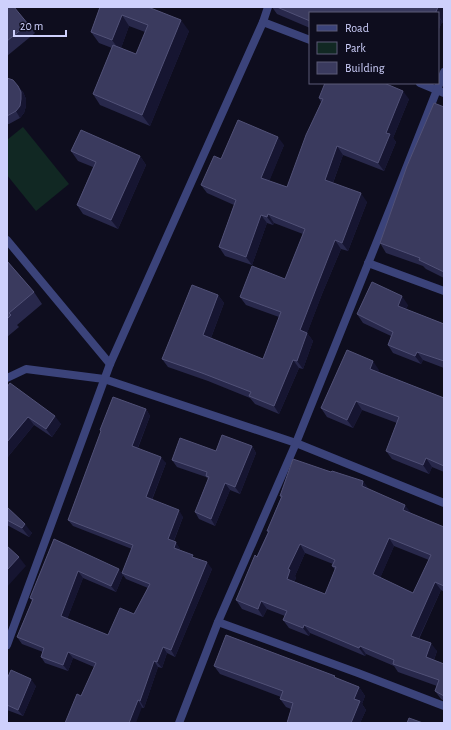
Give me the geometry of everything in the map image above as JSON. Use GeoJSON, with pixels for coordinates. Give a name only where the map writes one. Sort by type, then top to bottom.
{"type":"FeatureCollection","features":[{"type":"Feature","properties":{"kind":"street"},"geometry":{"type":"LineString","coordinates":[[7,645],[110,364],[263,22],[268,7]]}},
{"type":"Feature","properties":{"kind":"street"},"geometry":{"type":"LineString","coordinates":[[263,22],[309,40]]}},
{"type":"Feature","properties":{"kind":"street"},"geometry":{"type":"LineString","coordinates":[[179,723],[218,622],[296,443],[396,194],[440,91],[444,72]]}},
{"type":"Feature","properties":{"kind":"street"},"geometry":{"type":"LineString","coordinates":[[422,84],[440,91]]}},
{"type":"Feature","properties":{"kind":"street"},"geometry":{"type":"LineString","coordinates":[[7,240],[110,364]]}},
{"type":"Feature","properties":{"kind":"street"},"geometry":{"type":"LineString","coordinates":[[368,263],[444,291]]}},
{"type":"Feature","properties":{"kind":"street"},"geometry":{"type":"LineString","coordinates":[[7,378],[26,369],[104,379],[296,443],[444,503]]}},
{"type":"Feature","properties":{"kind":"street"},"geometry":{"type":"LineString","coordinates":[[218,622],[444,706]]}},
{"type":"Feature","properties":{"kind":"green space"},"geometry":{"type":"Polygon","coordinates":[[[23,127],[69,184],[36,211],[7,175],[7,140],[23,127]]]}},
{"type":"Feature","properties":{"kind":"building"},"geometry":{"type":"Polygon","coordinates":[[[9,7],[14,7],[28,24],[7,41],[7,9],[9,7]]]}},
{"type":"Feature","properties":{"kind":"building"},"geometry":{"type":"Polygon","coordinates":[[[100,7],[148,7],[181,20],[142,115],[93,94],[113,45],[136,54],[148,25],[122,15],[112,40],[91,32],[100,7]]]}},
{"type":"Feature","properties":{"kind":"building"},"geometry":{"type":"Polygon","coordinates":[[[277,7],[438,7],[436,12],[309,12],[309,21],[277,7]]]}},
{"type":"Feature","properties":{"kind":"building"},"geometry":{"type":"Polygon","coordinates":[[[7,78],[13,80],[18,86],[21,92],[21,99],[20,106],[16,111],[7,116],[7,78]]]}},
{"type":"Feature","properties":{"kind":"building"},"geometry":{"type":"Polygon","coordinates":[[[325,84],[386,84],[403,91],[386,133],[390,134],[378,163],[337,146],[325,180],[361,193],[342,243],[335,240],[300,330],[307,333],[297,361],[293,360],[274,406],[249,396],[251,392],[162,359],[192,285],[218,295],[203,335],[263,359],[281,312],[240,297],[252,266],[285,279],[305,229],[268,214],[267,217],[261,215],[246,257],[219,247],[236,200],[201,185],[214,156],[221,159],[238,120],[278,137],[261,178],[287,187],[306,135],[323,99],[319,98],[325,84]]]}},
{"type":"Feature","properties":{"kind":"building"},"geometry":{"type":"Polygon","coordinates":[[[434,103],[444,107],[444,272],[419,260],[420,258],[380,243],[407,166],[434,103]]]}},
{"type":"Feature","properties":{"kind":"building"},"geometry":{"type":"Polygon","coordinates":[[[81,130],[140,156],[111,220],[77,205],[96,162],[71,151],[81,130]]]}},
{"type":"Feature","properties":{"kind":"building"},"geometry":{"type":"Polygon","coordinates":[[[7,261],[34,292],[9,313],[11,315],[7,319],[7,261]]]}},
{"type":"Feature","properties":{"kind":"building"},"geometry":{"type":"Polygon","coordinates":[[[372,282],[402,296],[398,306],[444,324],[444,361],[417,352],[415,356],[388,345],[393,332],[357,314],[372,282]]]}},
{"type":"Feature","properties":{"kind":"building"},"geometry":{"type":"Polygon","coordinates":[[[347,350],[373,361],[370,369],[444,398],[444,466],[426,458],[423,465],[386,451],[399,417],[356,401],[347,420],[321,408],[347,350]]]}},
{"type":"Feature","properties":{"kind":"building"},"geometry":{"type":"Polygon","coordinates":[[[10,383],[55,416],[46,429],[28,417],[7,442],[7,387],[10,383]]]}},
{"type":"Feature","properties":{"kind":"building"},"geometry":{"type":"Polygon","coordinates":[[[113,397],[146,409],[132,446],[161,457],[146,497],[179,510],[168,539],[176,542],[174,548],[193,555],[192,557],[207,562],[171,650],[163,647],[157,662],[154,661],[140,701],[138,700],[129,723],[65,723],[77,694],[81,696],[96,663],[68,652],[63,665],[41,657],[44,648],[17,637],[33,599],[30,598],[54,539],[119,569],[111,586],[78,571],[61,616],[108,635],[120,608],[134,614],[150,584],[122,573],[133,545],[68,520],[113,397]]]}},
{"type":"Feature","properties":{"kind":"building"},"geometry":{"type":"Polygon","coordinates":[[[222,435],[252,446],[235,487],[225,483],[211,519],[195,512],[209,477],[206,476],[207,472],[172,460],[180,438],[216,451],[222,435]]]}},
{"type":"Feature","properties":{"kind":"building"},"geometry":{"type":"Polygon","coordinates":[[[293,459],[363,481],[362,486],[405,505],[403,510],[444,527],[444,586],[435,582],[411,636],[431,643],[426,657],[444,664],[444,696],[435,691],[439,680],[393,664],[394,660],[360,646],[359,648],[304,625],[303,628],[283,620],[287,611],[261,601],[258,609],[236,600],[255,555],[257,557],[269,531],[267,531],[282,496],[280,496],[293,459]],[[389,538],[373,574],[413,593],[431,555],[389,538]],[[300,544],[288,569],[290,570],[287,579],[325,594],[336,567],[332,566],[335,560],[300,544]]]}},
{"type":"Feature","properties":{"kind":"building"},"geometry":{"type":"Polygon","coordinates":[[[7,507],[25,524],[22,528],[7,520],[7,507]]]}},
{"type":"Feature","properties":{"kind":"building"},"geometry":{"type":"Polygon","coordinates":[[[7,546],[19,557],[7,570],[7,546]]]}},
{"type":"Feature","properties":{"kind":"building"},"geometry":{"type":"Polygon","coordinates":[[[226,635],[335,676],[334,677],[359,687],[354,699],[360,701],[351,723],[287,723],[293,703],[280,699],[283,691],[214,666],[226,635]]]}},
{"type":"Feature","properties":{"kind":"building"},"geometry":{"type":"Polygon","coordinates":[[[11,670],[31,679],[18,710],[7,705],[7,679],[11,670]]]}},
{"type":"Feature","properties":{"kind":"building"},"geometry":{"type":"Polygon","coordinates":[[[409,718],[423,723],[407,723],[409,718]]]}}]}
